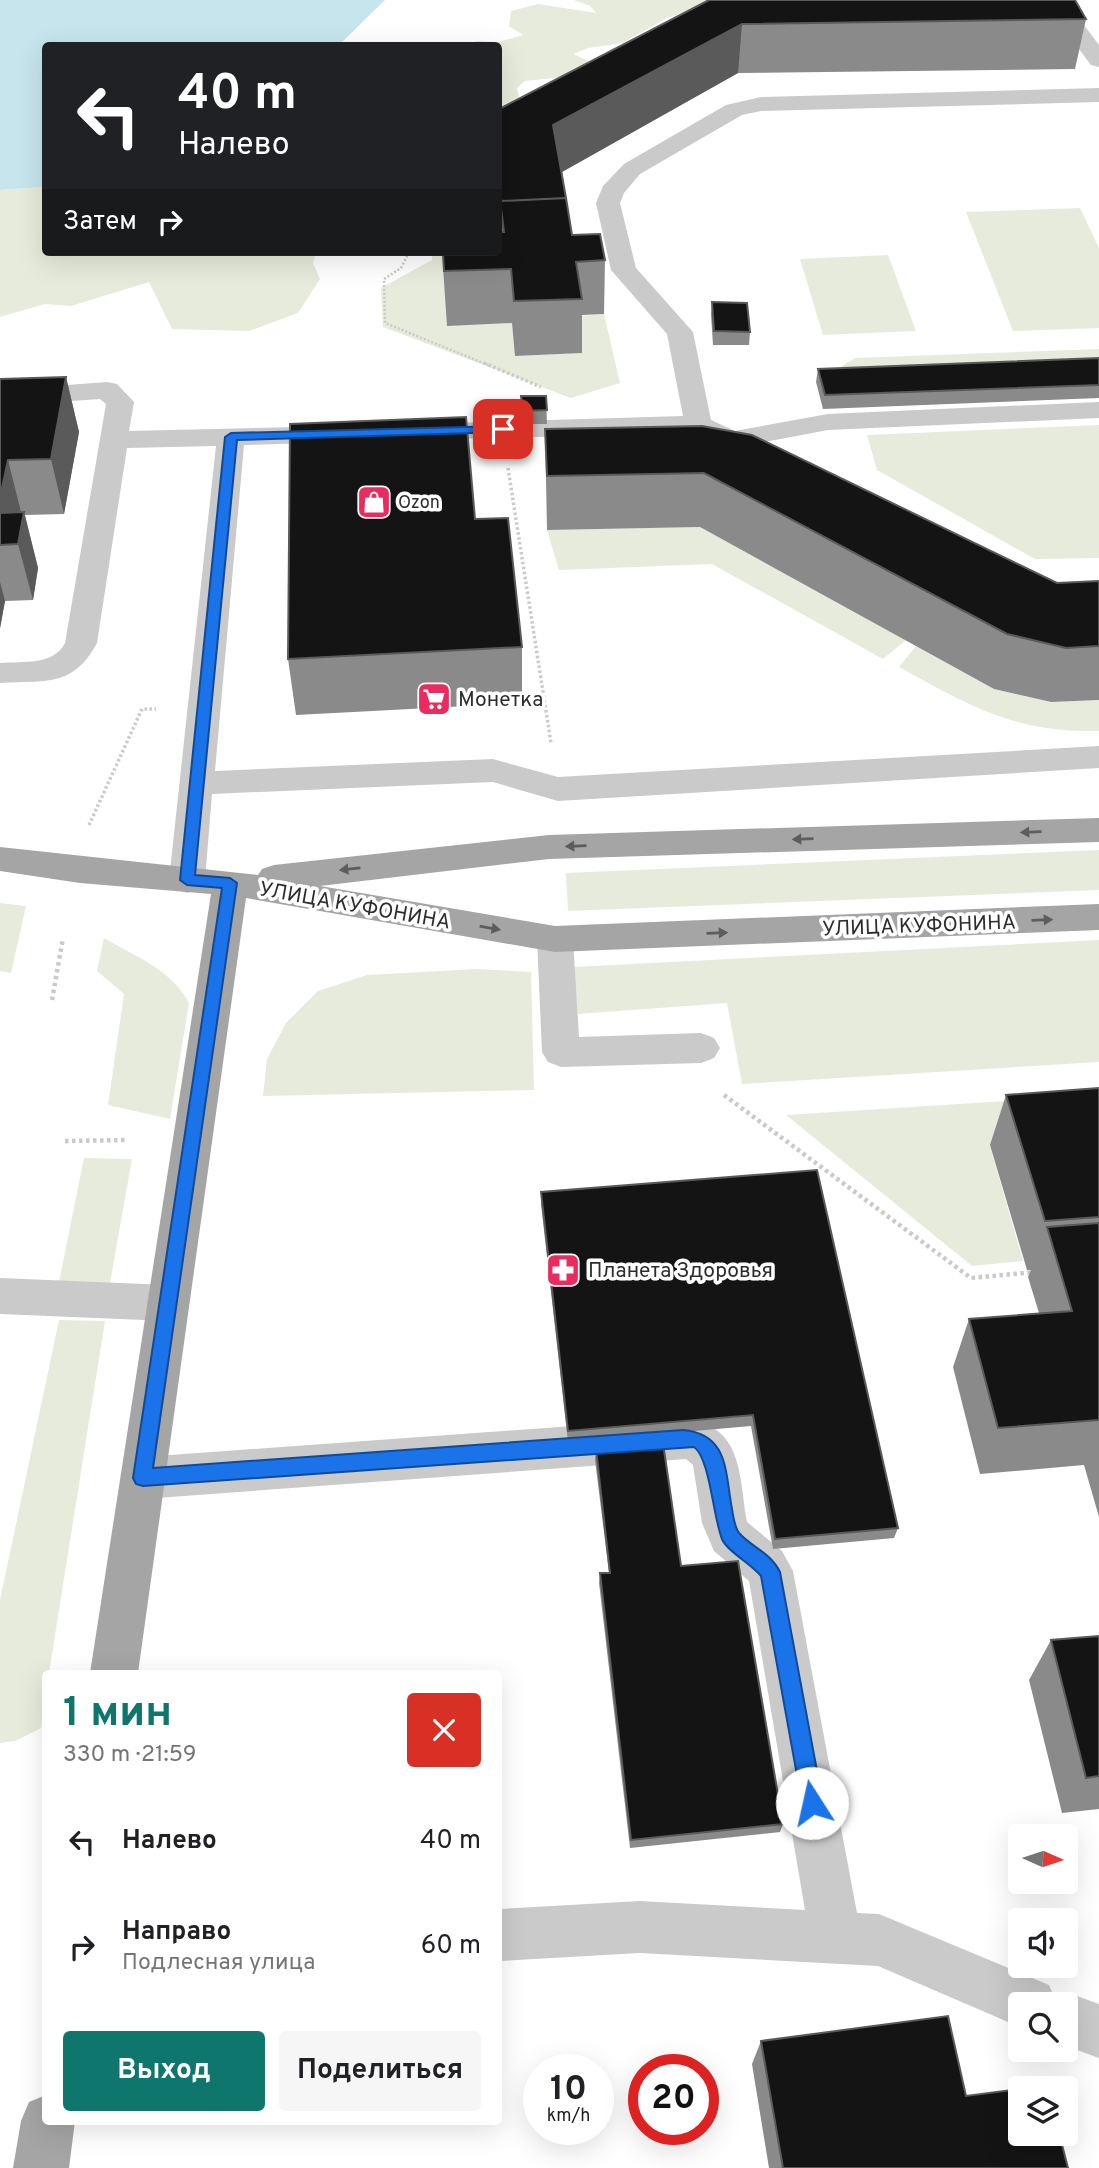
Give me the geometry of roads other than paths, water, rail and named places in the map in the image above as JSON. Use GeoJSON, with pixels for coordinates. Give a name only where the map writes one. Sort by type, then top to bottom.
{"type":"FeatureCollection","features":[{"type":"Feature","properties":{"kind":"main road","name":"УЛИЦА КУФОНИНА"},"geometry":{"type":"LineString","coordinates":[[230,883],[549,847],[1099,830]]}},
{"type":"Feature","properties":{"kind":"main road"},"geometry":{"type":"LineString","coordinates":[[0,859],[230,883],[114,1670]]}},
{"type":"Feature","properties":{"kind":"main road","name":"УЛИЦА КУФОНИНА"},"geometry":{"type":"LineString","coordinates":[[230,883],[555,939],[1099,918]]}},
{"type":"Feature","properties":{"kind":"main road"},"geometry":{"type":"LineString","coordinates":[[41,2168],[47,2125]]}},
{"type":"Feature","properties":{"kind":"lane"},"geometry":{"type":"LineString","coordinates":[[1008,31],[1076,30],[1099,60]]}},
{"type":"Feature","properties":{"kind":"lane"},"geometry":{"type":"LineString","coordinates":[[698,424],[680,332],[624,270],[608,203],[611,191],[632,169],[734,110],[761,104],[1099,96]]}},
{"type":"Feature","properties":{"kind":"lane"},"geometry":{"type":"LineString","coordinates":[[0,398],[107,390],[120,402],[81,643],[73,658],[55,669],[0,673]]}},
{"type":"Feature","properties":{"kind":"lane"},"geometry":{"type":"LineString","coordinates":[[731,440],[828,422],[1099,410]]}},
{"type":"Feature","properties":{"kind":"lane"},"geometry":{"type":"LineString","coordinates":[[114,440],[231,437],[361,428],[503,429],[698,424],[775,461]]}},
{"type":"Feature","properties":{"kind":"lane"},"geometry":{"type":"LineString","coordinates":[[187,880],[231,437]]}},
{"type":"Feature","properties":{"kind":"lane"},"geometry":{"type":"LineString","coordinates":[[197,783],[493,770],[558,789],[1099,757]]}},
{"type":"Feature","properties":{"kind":"lane"},"geometry":{"type":"LineString","coordinates":[[555,939],[561,1052],[701,1048]]}},
{"type":"Feature","properties":{"kind":"lane"},"geometry":{"type":"LineString","coordinates":[[0,1296],[168,1303]]}},
{"type":"Feature","properties":{"kind":"lane"},"geometry":{"type":"LineString","coordinates":[[143,1478],[698,1439],[708,1446],[714,1461],[723,1516],[732,1539],[757,1557],[770,1572],[836,1938]]}},
{"type":"Feature","properties":{"kind":"lane"},"geometry":{"type":"LineString","coordinates":[[502,1935],[639,1927],[879,1940],[1008,1995]]}},
{"type":"Feature","properties":{"kind":"lane"},"geometry":{"type":"LineString","coordinates":[[1078,2023],[1099,2031]]}},
{"type":"Feature","properties":{"kind":"water"},"geometry":{"type":"Polygon","coordinates":[[[0,0],[385,0],[342,42],[42,42],[42,187],[0,190],[0,0]]]}},
{"type":"Feature","properties":{"kind":"place","name":"Ozon"},"geometry":{"type":"Point","coordinates":[374,502]}},
{"type":"Feature","properties":{"kind":"place","name":"Монетка"},"geometry":{"type":"Point","coordinates":[434,699]}},
{"type":"Feature","properties":{"kind":"place","name":"Планета Здоровья"},"geometry":{"type":"Point","coordinates":[563,1270]}}]}
